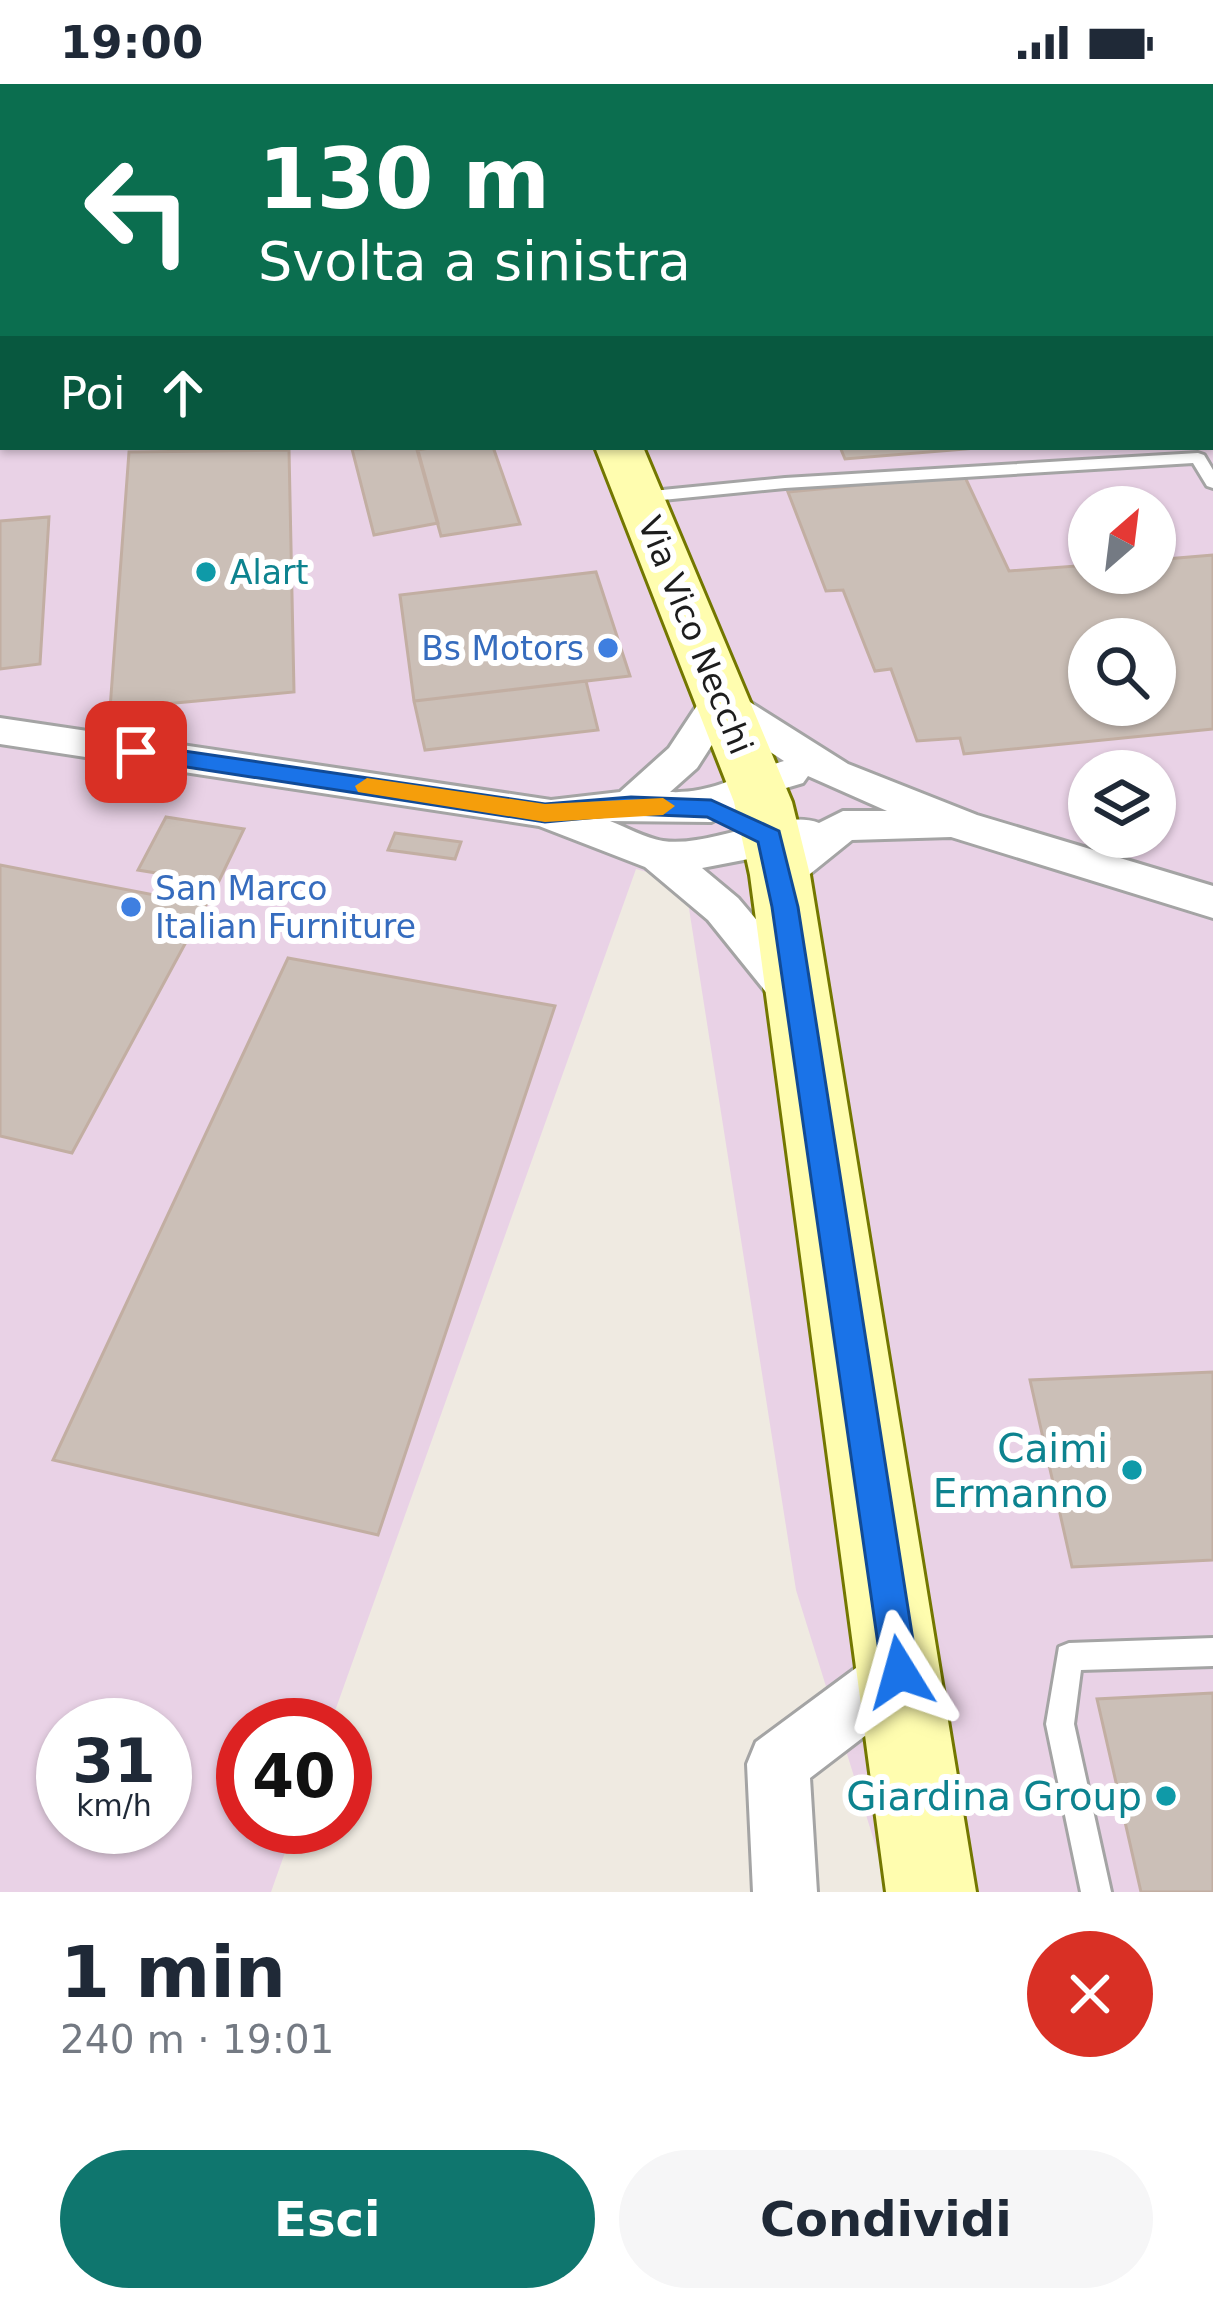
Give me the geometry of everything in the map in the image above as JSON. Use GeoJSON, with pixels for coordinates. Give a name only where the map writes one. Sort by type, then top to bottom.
{"type":"FeatureCollection","features":[{"type":"Feature","properties":{"kind":"street","name":"Via Vico Necchi"},"geometry":{"type":"LineString","coordinates":[[630,472],[720,701],[800,1003],[932,1892]]}},
{"type":"Feature","properties":{"kind":"street"},"geometry":{"type":"LineString","coordinates":[[631,805],[682,758],[720,701],[834,774],[962,825],[1213,902]]}},
{"type":"Feature","properties":{"kind":"street"},"geometry":{"type":"LineString","coordinates":[[0,731],[545,813],[660,856],[723,909],[800,1003]]}},
{"type":"Feature","properties":{"kind":"street"},"geometry":{"type":"LineString","coordinates":[[660,856],[723,851],[754,826],[788,773],[834,774]]}},
{"type":"Feature","properties":{"kind":"street"},"geometry":{"type":"LineString","coordinates":[[545,813],[631,805],[754,826],[962,825]]}},
{"type":"Feature","properties":{"kind":"street"},"geometry":{"type":"LineString","coordinates":[[784,1892],[778,1764],[900,1672]]}},
{"type":"Feature","properties":{"kind":"lane"},"geometry":{"type":"LineString","coordinates":[[630,472],[785,482],[1198,458],[1213,483]]}},
{"type":"Feature","properties":{"kind":"lane"},"geometry":{"type":"LineString","coordinates":[[1096,1892],[1060,1724],[1069,1657],[1213,1652]]}},
{"type":"Feature","properties":{"kind":"shaded area"},"geometry":{"type":"Polygon","coordinates":[[[0,450],[1213,450],[1213,1892],[890,1892],[796,1590],[685,883],[636,869],[340,1698],[216,1698],[216,1854],[284,1854],[271,1892],[0,1892],[0,450]]]}},
{"type":"Feature","properties":{"kind":"building","name":"Alart"},"geometry":{"type":"Polygon","coordinates":[[[289,450],[294,692],[110,709],[129,452],[289,450]]]}},
{"type":"Feature","properties":{"kind":"building"},"geometry":{"type":"Polygon","coordinates":[[[352,450],[418,450],[438,523],[374,535],[352,450]]]}},
{"type":"Feature","properties":{"kind":"building"},"geometry":{"type":"Polygon","coordinates":[[[417,450],[494,450],[520,524],[441,536],[417,450]]]}},
{"type":"Feature","properties":{"kind":"building"},"geometry":{"type":"Polygon","coordinates":[[[841,450],[953,450],[845,459],[841,450]]]}},
{"type":"Feature","properties":{"kind":"building"},"geometry":{"type":"Polygon","coordinates":[[[964,475],[1009,571],[1068,567],[1068,594],[1176,594],[1176,558],[1213,555],[1213,729],[964,754],[960,738],[917,741],[891,669],[875,671],[843,590],[826,591],[788,492],[964,475]]]}},
{"type":"Feature","properties":{"kind":"building"},"geometry":{"type":"Polygon","coordinates":[[[49,517],[40,664],[0,669],[0,521],[49,517]]]}},
{"type":"Feature","properties":{"kind":"building"},"geometry":{"type":"Polygon","coordinates":[[[596,572],[630,676],[414,701],[400,595],[596,572]]]}},
{"type":"Feature","properties":{"kind":"building"},"geometry":{"type":"Polygon","coordinates":[[[586,681],[598,730],[425,750],[414,701],[586,681]]]}},
{"type":"Feature","properties":{"kind":"building"},"geometry":{"type":"Polygon","coordinates":[[[166,817],[244,829],[218,883],[138,870],[166,817]]]}},
{"type":"Feature","properties":{"kind":"building"},"geometry":{"type":"Polygon","coordinates":[[[395,833],[461,842],[455,859],[388,850],[395,833]]]}},
{"type":"Feature","properties":{"kind":"building"},"geometry":{"type":"Polygon","coordinates":[[[0,865],[206,905],[72,1153],[0,1136],[0,865]]]}},
{"type":"Feature","properties":{"kind":"building"},"geometry":{"type":"Polygon","coordinates":[[[288,958],[555,1006],[378,1535],[53,1460],[288,958]]]}},
{"type":"Feature","properties":{"kind":"building","name":"Caimi Ermanno"},"geometry":{"type":"Polygon","coordinates":[[[1213,1372],[1213,1560],[1072,1567],[1030,1380],[1213,1372]]]}},
{"type":"Feature","properties":{"kind":"building","name":"Giardina Group"},"geometry":{"type":"Polygon","coordinates":[[[1213,1693],[1213,1892],[1141,1892],[1097,1699],[1213,1693]]]}},
{"type":"Feature","properties":{"kind":"slow traffic"},"geometry":{"type":"LineString","coordinates":[[367,786],[545,813],[663,806]]}},
{"type":"Feature","properties":{"kind":"place","name":"Alart"},"geometry":{"type":"Point","coordinates":[206,572]}},
{"type":"Feature","properties":{"kind":"place","name":"Bs Motors"},"geometry":{"type":"Point","coordinates":[608,648]}},
{"type":"Feature","properties":{"kind":"place","name":"San Marco Italian Furniture"},"geometry":{"type":"Point","coordinates":[131,907]}},
{"type":"Feature","properties":{"kind":"place","name":"Caimi Ermanno"},"geometry":{"type":"Point","coordinates":[1132,1470]}},
{"type":"Feature","properties":{"kind":"place","name":"Giardina Group"},"geometry":{"type":"Point","coordinates":[1166,1796]}},
{"type":"Feature","properties":{"kind":"route"},"geometry":{"type":"LineString","coordinates":[[136,752],[545,813],[631,805],[711,808],[770,837],[785,907],[900,1672]]}}]}
